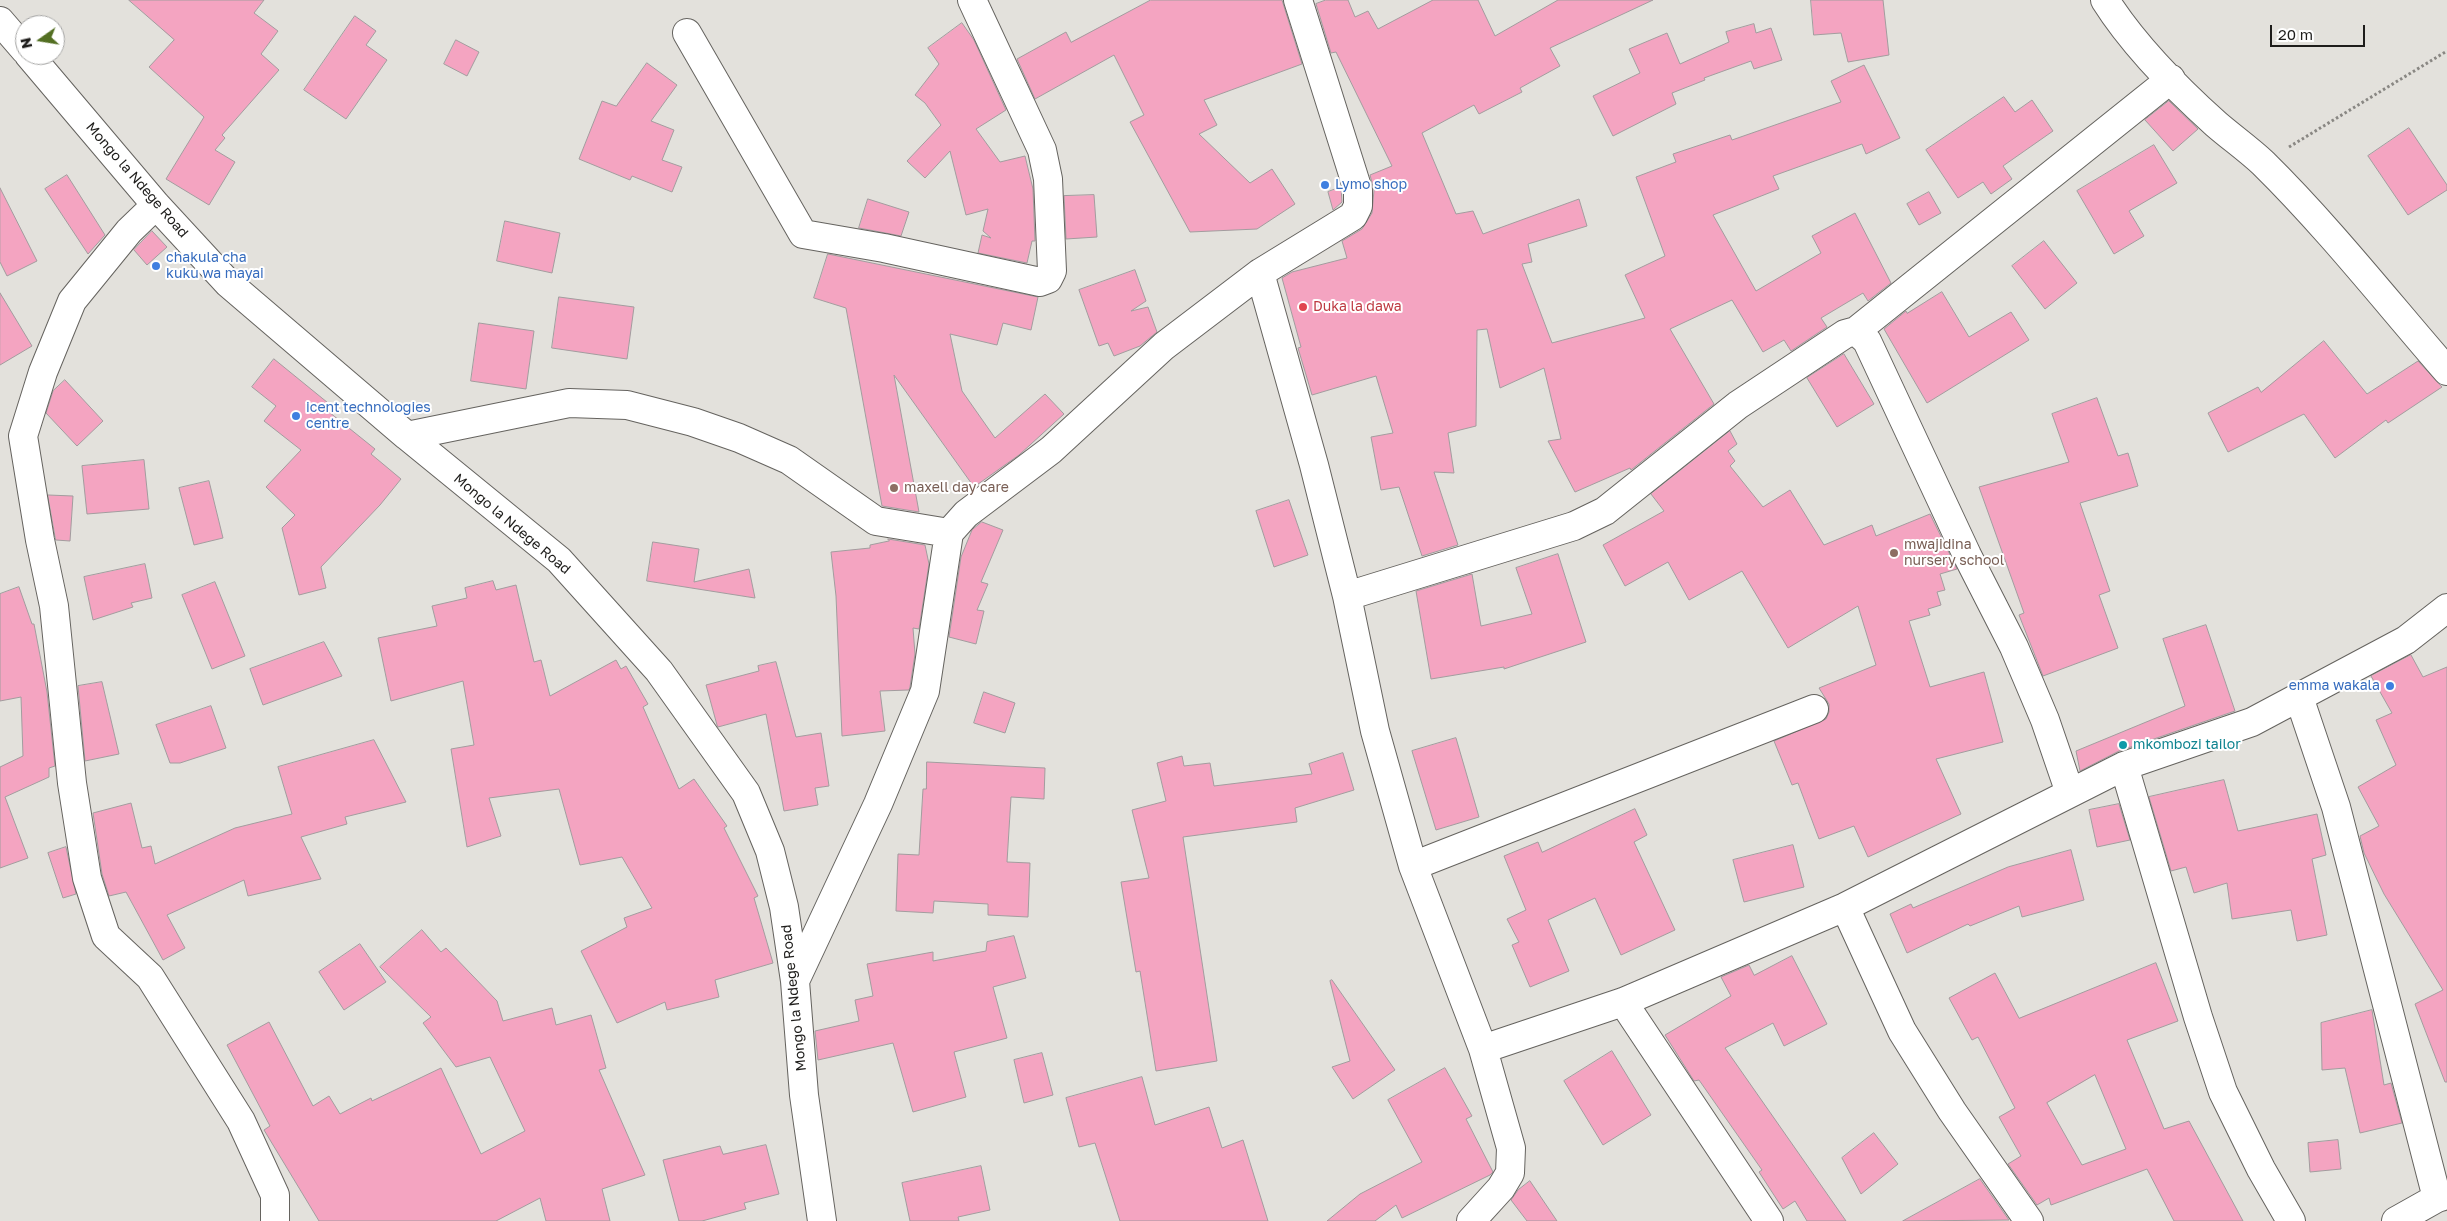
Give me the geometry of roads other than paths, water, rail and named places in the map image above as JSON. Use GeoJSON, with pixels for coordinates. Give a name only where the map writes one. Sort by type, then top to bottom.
{"type":"FeatureCollection","features":[{"type":"Feature","properties":{"kind":"street"},"geometry":{"type":"LineString","coordinates":[[687,33],[803,234],[884,248],[1040,282],[1048,280],[1052,271],[1048,179],[1042,150],[972,0]]}},
{"type":"Feature","properties":{"kind":"street"},"geometry":{"type":"LineString","coordinates":[[796,981],[878,804],[924,691],[949,534],[966,514],[1051,450],[1164,346],[1260,273],[1353,216],[1358,206],[1358,190],[1298,0]]}},
{"type":"Feature","properties":{"kind":"street"},"geometry":{"type":"LineString","coordinates":[[2105,0],[2120,24],[2215,123],[2262,163],[2348,256],[2447,371]]}},
{"type":"Feature","properties":{"kind":"street"},"geometry":{"type":"LineString","coordinates":[[0,21],[15,38]]}},
{"type":"Feature","properties":{"kind":"street","name":"Mongo la Ndege Road"},"geometry":{"type":"LineString","coordinates":[[37,65],[156,205],[228,283],[407,436],[559,560],[659,671],[746,793],[770,852],[784,907],[796,981],[804,1095],[822,1221]]}},
{"type":"Feature","properties":{"kind":"street"},"geometry":{"type":"LineString","coordinates":[[1347,596],[1564,529],[1605,511],[1738,406],[1845,334],[1856,331],[2171,79]]}},
{"type":"Feature","properties":{"kind":"street"},"geometry":{"type":"LineString","coordinates":[[156,205],[129,231],[72,301],[43,372],[23,436],[40,540],[54,606],[72,783],[87,878],[106,936],[150,977],[241,1121],[276,1195],[275,1221]]}},
{"type":"Feature","properties":{"kind":"street"},"geometry":{"type":"LineString","coordinates":[[1260,273],[1347,596],[1375,731],[1413,866],[1483,1048],[1510,1148],[1510,1173],[1501,1188],[1471,1221]]}},
{"type":"Feature","properties":{"kind":"street"},"geometry":{"type":"LineString","coordinates":[[1856,331],[1867,340],[1967,555],[2014,647],[2045,720],[2070,793]]}},
{"type":"Feature","properties":{"kind":"street"},"geometry":{"type":"LineString","coordinates":[[407,436],[569,404],[627,405],[702,426],[789,460],[876,521],[949,534]]}},
{"type":"Feature","properties":{"kind":"street"},"geometry":{"type":"LineString","coordinates":[[1483,1048],[1623,1002],[1845,907],[2124,766],[2252,722],[2406,640],[2447,608]]}},
{"type":"Feature","properties":{"kind":"street"},"geometry":{"type":"LineString","coordinates":[[2299,697],[2336,807],[2442,1196],[2396,1221]]}},
{"type":"Feature","properties":{"kind":"street"},"geometry":{"type":"LineString","coordinates":[[1413,866],[1814,709]]}},
{"type":"Feature","properties":{"kind":"street"},"geometry":{"type":"LineString","coordinates":[[2124,766],[2198,1017],[2224,1092],[2261,1169],[2292,1221]]}},
{"type":"Feature","properties":{"kind":"street"},"geometry":{"type":"LineString","coordinates":[[1845,907],[1902,1031],[1952,1111],[2030,1221]]}},
{"type":"Feature","properties":{"kind":"street"},"geometry":{"type":"LineString","coordinates":[[1623,1002],[1769,1221]]}},
{"type":"Feature","properties":{"kind":"place","name":"Lymo shop"},"geometry":{"type":"Point","coordinates":[1325,185]}},
{"type":"Feature","properties":{"kind":"place","name":"chakula cha kuku wa mayai"},"geometry":{"type":"Point","coordinates":[156,266]}},
{"type":"Feature","properties":{"kind":"place","name":"Duka la dawa"},"geometry":{"type":"Point","coordinates":[1303,307]}},
{"type":"Feature","properties":{"kind":"place","name":"icent technologies centre"},"geometry":{"type":"Point","coordinates":[296,416]}},
{"type":"Feature","properties":{"kind":"place","name":"maxell day care"},"geometry":{"type":"Point","coordinates":[894,488]}},
{"type":"Feature","properties":{"kind":"place","name":"mwajidina nursery school"},"geometry":{"type":"Point","coordinates":[1894,553]}},
{"type":"Feature","properties":{"kind":"place","name":"emma wakala"},"geometry":{"type":"Point","coordinates":[2390,686]}},
{"type":"Feature","properties":{"kind":"place","name":"mkombozi tailor"},"geometry":{"type":"Point","coordinates":[2123,745]}}]}
